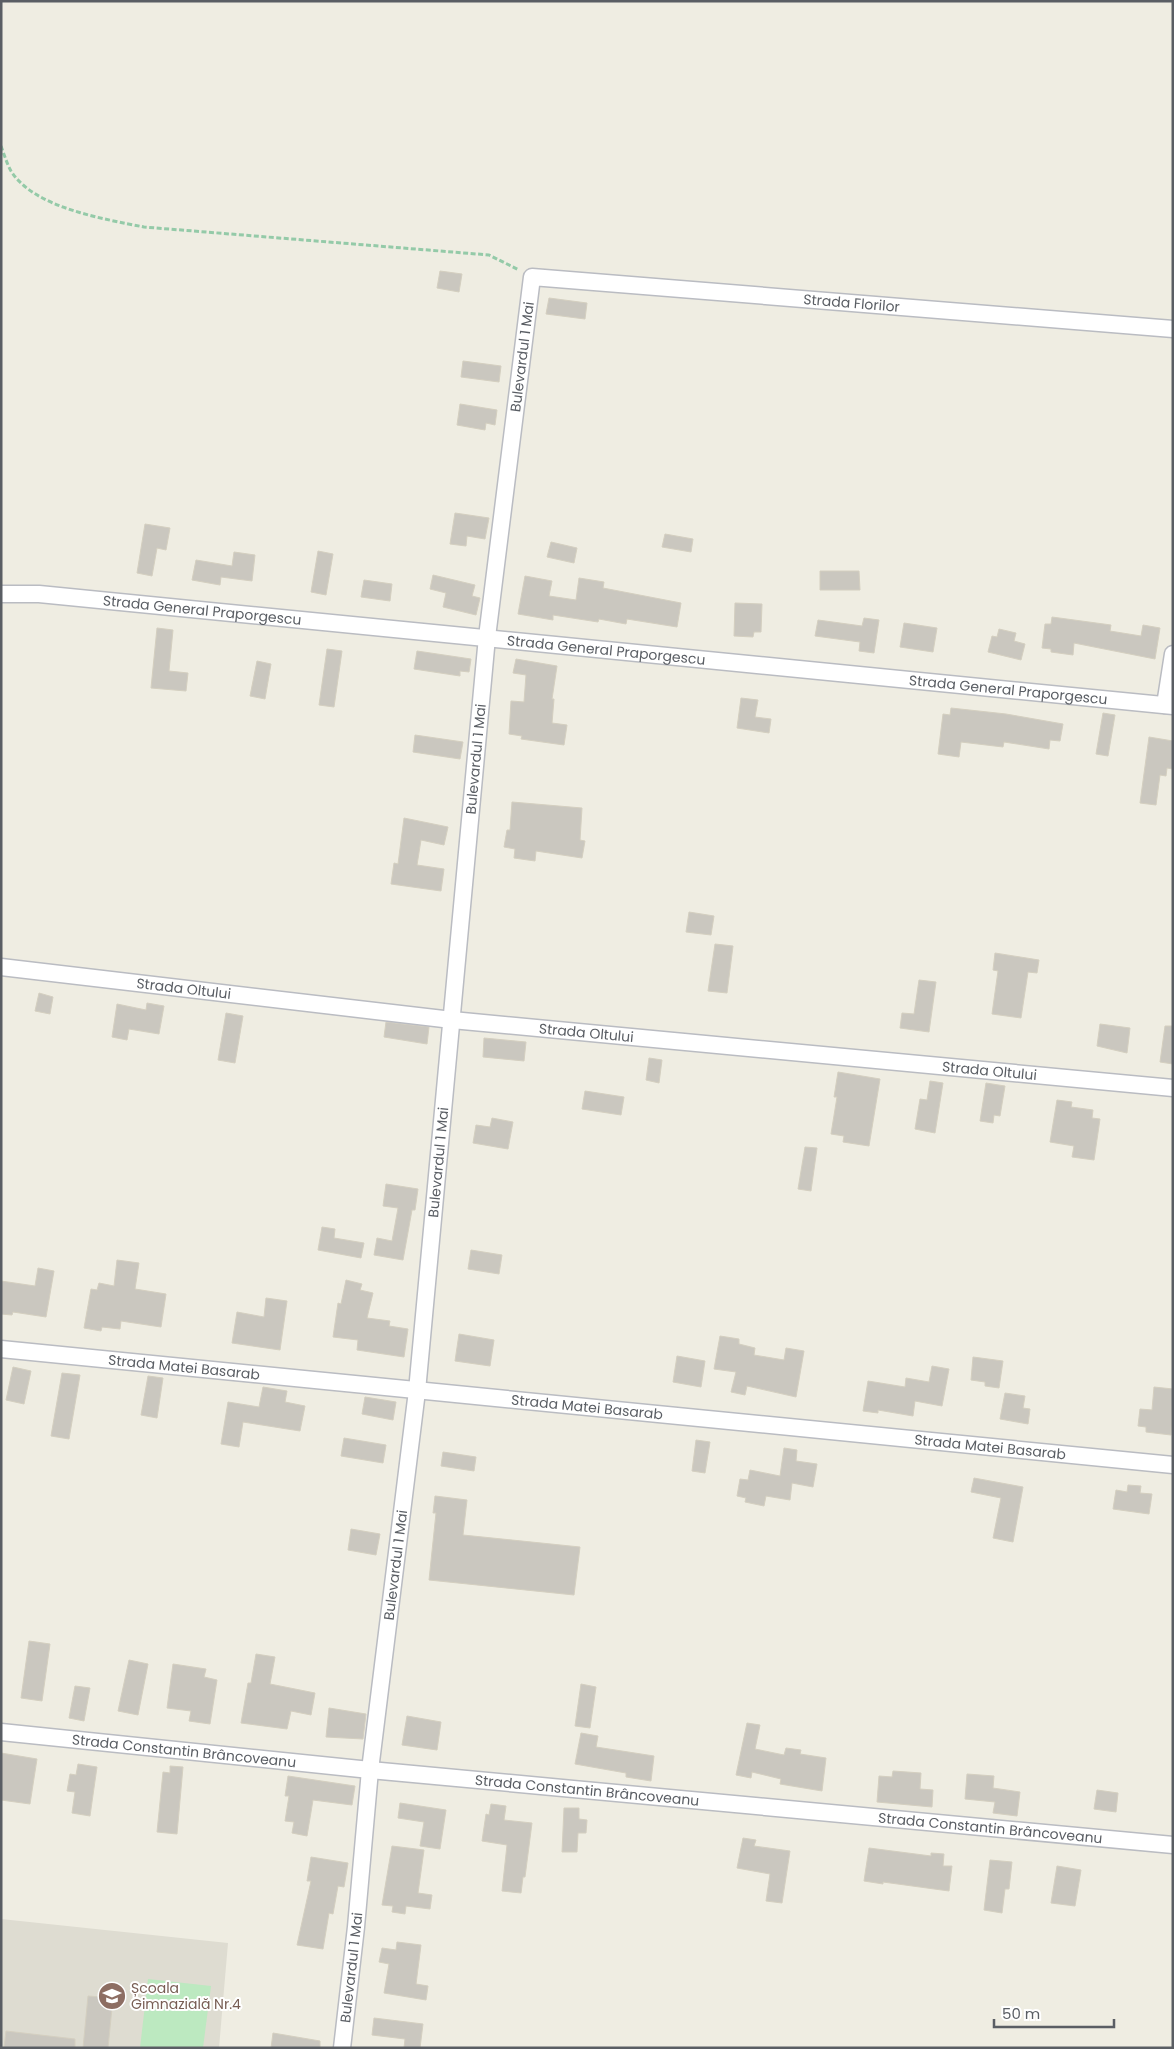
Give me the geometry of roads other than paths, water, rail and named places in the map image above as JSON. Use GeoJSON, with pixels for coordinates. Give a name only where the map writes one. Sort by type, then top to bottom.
{"type":"FeatureCollection","features":[{"type":"Feature","properties":{"kind":"street","name":"Strada Florilor"},"geometry":{"type":"LineString","coordinates":[[532,277],[1173,329]]}},
{"type":"Feature","properties":{"kind":"street","name":"Bulevardul 1 Mai"},"geometry":{"type":"LineString","coordinates":[[342,2048],[356,1927],[370,1770],[417,1391],[487,637],[532,277]]}},
{"type":"Feature","properties":{"kind":"street","name":"Strada General Praporgescu"},"geometry":{"type":"LineString","coordinates":[[1,594],[39,594],[1169,705]]}},
{"type":"Feature","properties":{"kind":"street"},"geometry":{"type":"LineString","coordinates":[[1169,705],[1173,654]]}},
{"type":"Feature","properties":{"kind":"street","name":"Strada Oltului"},"geometry":{"type":"LineString","coordinates":[[1,968],[452,1020],[1173,1088]]}},
{"type":"Feature","properties":{"kind":"street","name":"Strada Matei Basarab"},"geometry":{"type":"LineString","coordinates":[[1,1349],[1173,1466]]}},
{"type":"Feature","properties":{"kind":"street","name":"Strada Constantin Brâncoveanu"},"geometry":{"type":"LineString","coordinates":[[1,1732],[370,1770],[1173,1845]]}},
{"type":"Feature","properties":{"kind":"place","name":"Școala Gimnazială Nr.4"},"geometry":{"type":"Point","coordinates":[112,1996]}}]}
